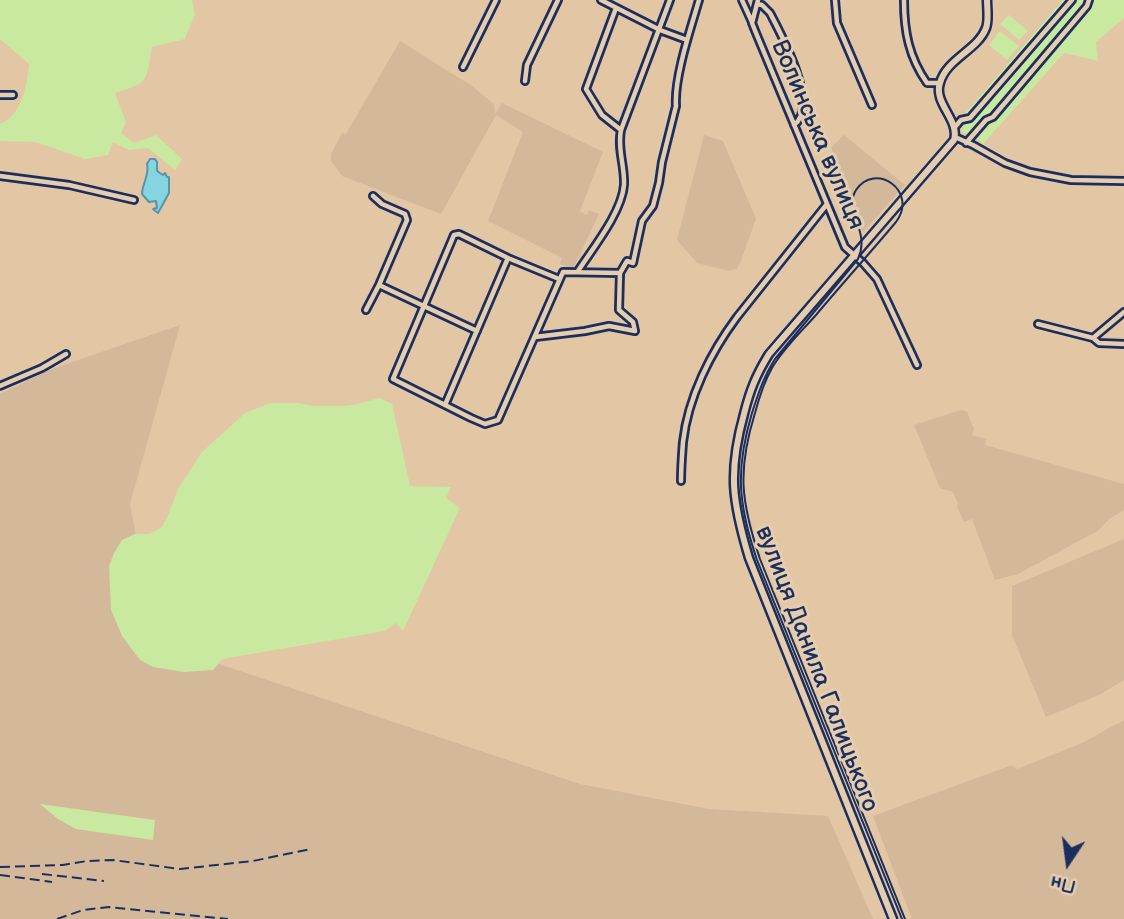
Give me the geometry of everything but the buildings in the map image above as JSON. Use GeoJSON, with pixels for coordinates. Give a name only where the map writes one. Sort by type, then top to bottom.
{"type":"FeatureCollection","features":[{"type":"Feature","properties":{"kind":"street"},"geometry":{"type":"LineString","coordinates":[[463,67],[496,0]]}},
{"type":"Feature","properties":{"kind":"street"},"geometry":{"type":"LineString","coordinates":[[525,81],[527,65],[558,0]]}},
{"type":"Feature","properties":{"kind":"street"},"geometry":{"type":"LineString","coordinates":[[601,0],[660,30],[687,40]]}},
{"type":"Feature","properties":{"kind":"street"},"geometry":{"type":"LineString","coordinates":[[577,271],[622,199],[624,183],[619,145],[621,130],[670,0]]}},
{"type":"Feature","properties":{"kind":"street"},"geometry":{"type":"LineString","coordinates":[[535,337],[609,326],[635,331],[633,322],[619,310],[620,274],[627,261],[633,263],[642,221],[653,206],[676,106],[675,95],[687,40],[699,0]]}},
{"type":"Feature","properties":{"kind":"street","name":"Волинська вулиця"},"geometry":{"type":"LineString","coordinates":[[742,0],[845,247],[877,279],[917,365]]}},
{"type":"Feature","properties":{"kind":"street"},"geometry":{"type":"LineString","coordinates":[[835,0],[837,23],[872,105]]}},
{"type":"Feature","properties":{"kind":"street"},"geometry":{"type":"LineString","coordinates":[[904,0],[907,39],[917,68],[927,83],[939,83]]}},
{"type":"Feature","properties":{"kind":"street"},"geometry":{"type":"LineString","coordinates":[[988,0],[985,30],[944,74],[939,83],[942,101],[955,127],[955,137],[1005,163],[1030,172],[1071,180],[1124,181]]}},
{"type":"Feature","properties":{"kind":"street"},"geometry":{"type":"LineString","coordinates":[[955,127],[961,120],[971,118],[1072,0]]}},
{"type":"Feature","properties":{"kind":"street"},"geometry":{"type":"LineString","coordinates":[[966,143],[986,120],[993,117],[1087,6],[1089,0]]}},
{"type":"Feature","properties":{"kind":"street"},"geometry":{"type":"LineString","coordinates":[[758,2],[770,13],[801,82],[803,113],[800,121],[794,125]]}},
{"type":"Feature","properties":{"kind":"street","name":"Волинська вулиця"},"geometry":{"type":"LineString","coordinates":[[752,23],[758,2]]}},
{"type":"Feature","properties":{"kind":"street"},"geometry":{"type":"LineString","coordinates":[[616,8],[586,89],[602,115],[621,130]]}},
{"type":"Feature","properties":{"kind":"street"},"geometry":{"type":"LineString","coordinates":[[0,95],[13,96]]}},
{"type":"Feature","properties":{"kind":"street","name":"вулиця Данила Галицького"},"geometry":{"type":"LineString","coordinates":[[893,919],[749,558],[737,516],[734,454],[751,386],[758,372],[779,342],[955,137]]}},
{"type":"Feature","properties":{"kind":"street"},"geometry":{"type":"LineString","coordinates":[[0,176],[69,185],[134,200]]}},
{"type":"Feature","properties":{"kind":"street"},"geometry":{"type":"LineString","coordinates":[[366,310],[407,217],[373,196]]}},
{"type":"Feature","properties":{"kind":"street"},"geometry":{"type":"LineString","coordinates":[[681,481],[683,441],[689,411],[723,335],[827,204]]}},
{"type":"Feature","properties":{"kind":"street"},"geometry":{"type":"LineString","coordinates":[[559,278],[508,258],[459,234],[454,235],[393,379],[485,424],[498,420],[563,272],[620,274]]}},
{"type":"Feature","properties":{"kind":"street"},"geometry":{"type":"LineString","coordinates":[[445,405],[508,258]]}},
{"type":"Feature","properties":{"kind":"street"},"geometry":{"type":"LineString","coordinates":[[379,285],[477,331]]}},
{"type":"Feature","properties":{"kind":"street"},"geometry":{"type":"LineString","coordinates":[[1093,338],[1124,312]]}},
{"type":"Feature","properties":{"kind":"street"},"geometry":{"type":"LineString","coordinates":[[1038,324],[1093,338],[1099,343],[1124,344]]}},
{"type":"Feature","properties":{"kind":"street"},"geometry":{"type":"LineString","coordinates":[[0,386],[42,368],[66,354]]}},
{"type":"Feature","properties":{"kind":"shaded area"},"geometry":{"type":"Polygon","coordinates":[[[400,41],[472,86],[494,104],[495,114],[502,103],[603,152],[580,211],[587,215],[589,210],[599,214],[573,269],[560,264],[562,258],[488,221],[523,132],[496,115],[441,214],[342,176],[331,161],[331,154],[342,133],[346,134],[400,41]]]}},
{"type":"Feature","properties":{"kind":"shaded area"},"geometry":{"type":"Polygon","coordinates":[[[704,135],[723,141],[756,219],[737,269],[729,271],[697,263],[677,240],[704,135]]]}},
{"type":"Feature","properties":{"kind":"shaded area"},"geometry":{"type":"Polygon","coordinates":[[[844,135],[905,185],[863,232],[831,147],[844,135]]]}},
{"type":"Feature","properties":{"kind":"shaded area"},"geometry":{"type":"Polygon","coordinates":[[[180,325],[130,504],[150,607],[207,660],[580,784],[709,809],[828,816],[873,919],[0,919],[0,394],[52,369],[180,325]]]}},
{"type":"Feature","properties":{"kind":"shaded area"},"geometry":{"type":"Polygon","coordinates":[[[961,410],[967,412],[974,429],[972,435],[986,439],[985,445],[1124,484],[1124,510],[1109,519],[1099,530],[1018,574],[995,580],[972,519],[964,522],[953,492],[940,488],[914,425],[961,410]]]}},
{"type":"Feature","properties":{"kind":"shaded area"},"geometry":{"type":"Polygon","coordinates":[[[1124,539],[1124,680],[1099,695],[1046,717],[1012,635],[1012,586],[1124,539]]]}},
{"type":"Feature","properties":{"kind":"shaded area"},"geometry":{"type":"Polygon","coordinates":[[[1124,720],[1124,919],[912,919],[873,816],[1012,765],[1017,769],[1082,743],[1124,720]]]}},
{"type":"Feature","properties":{"kind":"green space"},"geometry":{"type":"Polygon","coordinates":[[[0,0],[192,0],[195,14],[185,39],[152,47],[147,74],[141,83],[115,93],[126,122],[121,133],[134,143],[156,135],[182,159],[175,170],[148,148],[129,150],[113,142],[108,155],[85,159],[35,142],[0,141],[0,124],[14,114],[22,99],[29,64],[0,39],[0,0]]]}},
{"type":"Feature","properties":{"kind":"green space"},"geometry":{"type":"Polygon","coordinates":[[[1063,0],[1124,0],[1124,18],[1096,42],[1098,61],[1064,53],[983,144],[977,139],[993,118],[986,120],[971,136],[961,131],[963,128],[957,123],[1063,0]]]}},
{"type":"Feature","properties":{"kind":"green space"},"geometry":{"type":"Polygon","coordinates":[[[1009,15],[1028,31],[1019,40],[1000,24],[1009,15]]]}},
{"type":"Feature","properties":{"kind":"green space"},"geometry":{"type":"Polygon","coordinates":[[[1000,31],[1019,46],[1007,60],[989,45],[1000,31]]]}},
{"type":"Feature","properties":{"kind":"green space"},"geometry":{"type":"Polygon","coordinates":[[[380,398],[392,404],[410,486],[451,487],[446,498],[460,508],[403,631],[396,623],[385,631],[222,659],[213,670],[184,672],[153,667],[140,660],[122,636],[111,610],[109,566],[122,540],[135,534],[149,534],[162,527],[178,489],[202,452],[245,413],[270,403],[340,406],[380,398]]]}},
{"type":"Feature","properties":{"kind":"green space"},"geometry":{"type":"Polygon","coordinates":[[[40,804],[155,820],[153,840],[76,829],[40,804]]]}},
{"type":"Feature","properties":{"kind":"water"},"geometry":{"type":"Polygon","coordinates":[[[150,159],[157,162],[157,171],[169,177],[169,193],[158,213],[153,209],[157,208],[156,201],[149,202],[142,194],[150,159]]]}},
{"type":"Feature","properties":{"kind":"tram line"},"geometry":{"type":"LineString","coordinates":[[902,919],[757,560],[746,521],[741,487],[747,433],[764,379],[775,359],[858,259],[861,239],[853,198],[864,182],[874,178],[883,179],[898,191],[902,200],[902,211],[896,222],[787,347],[772,368],[762,390],[749,434],[744,486],[745,503],[760,559],[905,919]]}},
{"type":"Feature","properties":{"kind":"tram line"},"geometry":{"type":"LineString","coordinates":[[841,182],[852,208]]}},
{"type":"Feature","properties":{"kind":"railway"},"geometry":{"type":"LineString","coordinates":[[0,867],[113,860],[180,869],[253,861],[311,849]]}},
{"type":"Feature","properties":{"kind":"railway"},"geometry":{"type":"LineString","coordinates":[[42,874],[104,881]]}},
{"type":"Feature","properties":{"kind":"railway"},"geometry":{"type":"LineString","coordinates":[[0,875],[52,882]]}},
{"type":"Feature","properties":{"kind":"railway"},"geometry":{"type":"LineString","coordinates":[[57,919],[83,910],[109,907],[228,919]]}}]}
